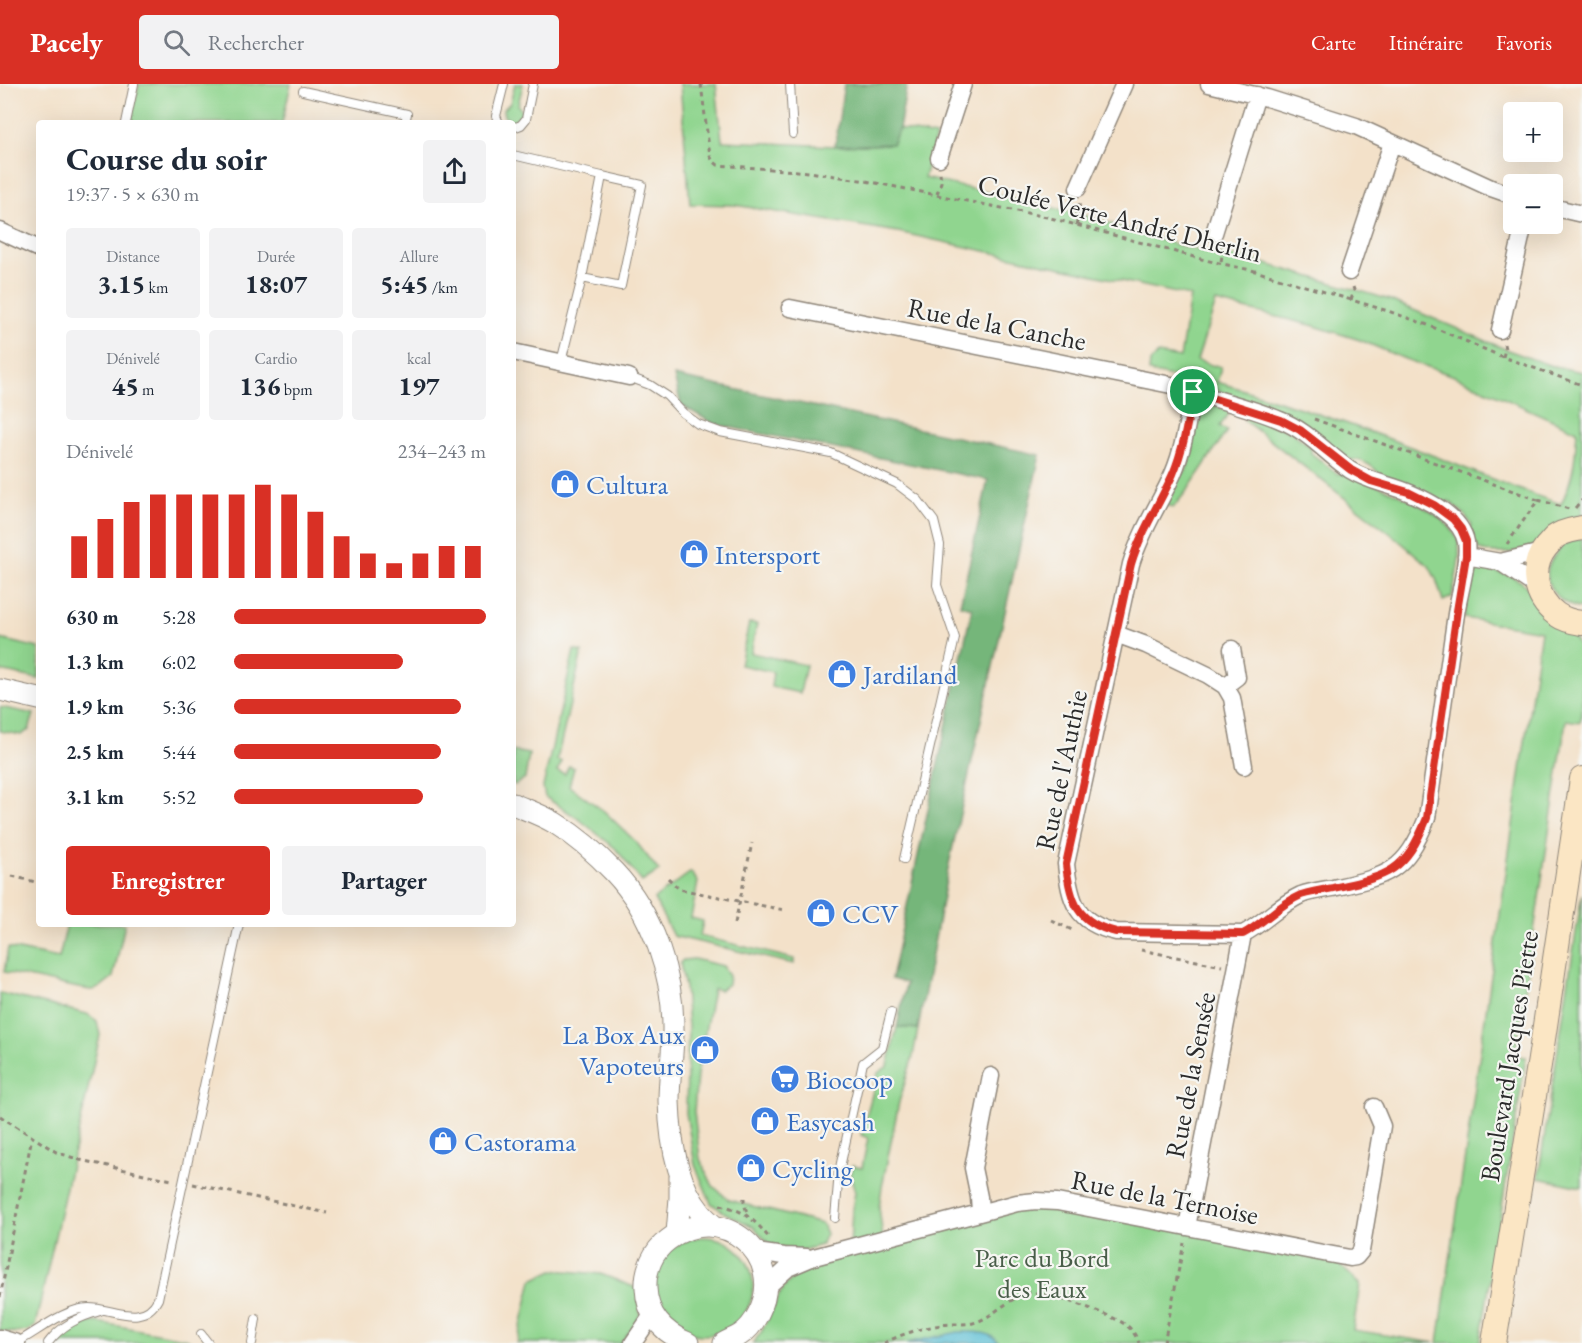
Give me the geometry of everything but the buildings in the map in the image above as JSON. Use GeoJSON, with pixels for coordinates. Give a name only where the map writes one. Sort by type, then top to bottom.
{"type":"FeatureCollection","features":[{"type":"Feature","properties":{"kind":"main road"},"geometry":{"type":"LineString","coordinates":[[1579,629],[1545,604],[1537,587],[1535,576],[1542,552],[1555,537],[1582,528]]}},
{"type":"Feature","properties":{"kind":"main road","name":"Boulevard Jacques Piette"},"geometry":{"type":"LineString","coordinates":[[1494,1343],[1582,779]]}},
{"type":"Feature","properties":{"kind":"street"},"geometry":{"type":"LineString","coordinates":[[939,158],[963,84]]}},
{"type":"Feature","properties":{"kind":"street"},"geometry":{"type":"LineString","coordinates":[[1078,188],[1124,84]]}},
{"type":"Feature","properties":{"kind":"street"},"geometry":{"type":"LineString","coordinates":[[1209,84],[1257,95],[1356,126],[1503,192]]}},
{"type":"Feature","properties":{"kind":"street"},"geometry":{"type":"LineString","coordinates":[[1214,233],[1257,95]]}},
{"type":"Feature","properties":{"kind":"street"},"geometry":{"type":"LineString","coordinates":[[1349,272],[1392,143]]}},
{"type":"Feature","properties":{"kind":"street"},"geometry":{"type":"LineString","coordinates":[[1563,210],[1582,214]]}},
{"type":"Feature","properties":{"kind":"street"},"geometry":{"type":"LineString","coordinates":[[0,231],[36,248]]}},
{"type":"Feature","properties":{"kind":"street"},"geometry":{"type":"LineString","coordinates":[[1500,330],[1522,234]]}},
{"type":"Feature","properties":{"kind":"street","name":"Rue de la Canche"},"geometry":{"type":"LineString","coordinates":[[790,308],[1171,385],[1193,392]]}},
{"type":"Feature","properties":{"kind":"street"},"geometry":{"type":"LineString","coordinates":[[516,353],[629,377]]}},
{"type":"Feature","properties":{"kind":"street"},"geometry":{"type":"LineString","coordinates":[[1193,392],[1281,420],[1300,430],[1351,470],[1371,481],[1408,492],[1434,505],[1453,519],[1461,529],[1466,541],[1466,556],[1427,818],[1419,838],[1393,870],[1372,879],[1303,894],[1285,903],[1255,928],[1243,934]]}},
{"type":"Feature","properties":{"kind":"street","name":"Rue de l'Authie"},"geometry":{"type":"LineString","coordinates":[[1193,392],[1183,444],[1173,473],[1136,547],[1066,864],[1068,887],[1084,917],[1100,928],[1116,932],[1243,934]]}},
{"type":"Feature","properties":{"kind":"street"},"geometry":{"type":"LineString","coordinates":[[1466,556],[1500,562],[1542,552]]}},
{"type":"Feature","properties":{"kind":"street"},"geometry":{"type":"LineString","coordinates":[[1500,562],[1537,587]]}},
{"type":"Feature","properties":{"kind":"street"},"geometry":{"type":"LineString","coordinates":[[1116,634],[1146,645],[1208,675],[1225,686],[1232,698],[1244,766]]}},
{"type":"Feature","properties":{"kind":"street"},"geometry":{"type":"LineString","coordinates":[[1225,686],[1237,677],[1232,649]]}},
{"type":"Feature","properties":{"kind":"street"},"geometry":{"type":"LineString","coordinates":[[0,690],[36,698]]}},
{"type":"Feature","properties":{"kind":"street"},"geometry":{"type":"LineString","coordinates":[[516,805],[552,821],[595,854],[615,873],[634,898],[652,933],[668,983],[672,1005],[673,1031],[669,1100],[679,1171],[680,1198],[677,1233]]}},
{"type":"Feature","properties":{"kind":"street","name":"Rue de la Sensée"},"geometry":{"type":"LineString","coordinates":[[1186,1232],[1243,934]]}},
{"type":"Feature","properties":{"kind":"street"},"geometry":{"type":"LineString","coordinates":[[980,1212],[973,1168],[990,1076]]}},
{"type":"Feature","properties":{"kind":"street","name":"Rue de la Ternoise"},"geometry":{"type":"LineString","coordinates":[[766,1288],[788,1268],[814,1257],[980,1212],[1036,1201],[1058,1202],[1186,1232],[1350,1258],[1356,1257],[1361,1251],[1382,1126],[1374,1107]]}},
{"type":"Feature","properties":{"kind":"street"},"geometry":{"type":"LineString","coordinates":[[679,1171],[694,1203],[714,1226]]}},
{"type":"Feature","properties":{"kind":"street"},"geometry":{"type":"LineString","coordinates":[[676,1341],[652,1315],[646,1295],[649,1267],[655,1253],[677,1233],[695,1227],[714,1226],[740,1236],[756,1252],[764,1269],[766,1288],[763,1305],[754,1321],[735,1340]]}},
{"type":"Feature","properties":{"kind":"street","name":"Rue de la Ternoise"},"geometry":{"type":"LineString","coordinates":[[756,1252],[814,1257]]}},
{"type":"Feature","properties":{"kind":"street"},"geometry":{"type":"LineString","coordinates":[[633,1343],[652,1315]]}},
{"type":"Feature","properties":{"kind":"street"},"geometry":{"type":"LineString","coordinates":[[0,1338],[17,1343]]}},
{"type":"Feature","properties":{"kind":"lane"},"geometry":{"type":"LineString","coordinates":[[127,120],[134,84]]}},
{"type":"Feature","properties":{"kind":"lane"},"geometry":{"type":"LineString","coordinates":[[498,120],[496,116],[504,84]]}},
{"type":"Feature","properties":{"kind":"lane"},"geometry":{"type":"LineString","coordinates":[[516,127],[526,119],[533,84]]}},
{"type":"Feature","properties":{"kind":"lane"},"geometry":{"type":"LineString","coordinates":[[790,84],[793,134]]}},
{"type":"Feature","properties":{"kind":"lane"},"geometry":{"type":"LineString","coordinates":[[303,91],[407,114],[406,120]]}},
{"type":"Feature","properties":{"kind":"lane"},"geometry":{"type":"LineString","coordinates":[[516,156],[642,185],[621,286],[582,278]]}},
{"type":"Feature","properties":{"kind":"lane"},"geometry":{"type":"LineString","coordinates":[[561,362],[582,278],[602,176]]}},
{"type":"Feature","properties":{"kind":"lane"},"geometry":{"type":"LineString","coordinates":[[629,377],[650,385],[667,396],[699,424],[720,432],[831,453],[897,484],[918,500],[934,521],[940,545],[937,585],[955,638],[904,859]]}},
{"type":"Feature","properties":{"kind":"lane"},"geometry":{"type":"LineString","coordinates":[[17,1343],[64,1315],[88,1308],[131,1315],[147,1312],[158,1299],[238,927]]}},
{"type":"Feature","properties":{"kind":"lane"},"geometry":{"type":"LineString","coordinates":[[835,1218],[839,1172],[863,1062],[882,1048],[891,1012]]}},
{"type":"Feature","properties":{"kind":"lane"},"geometry":{"type":"LineString","coordinates":[[48,1343],[60,1330],[75,1320],[103,1311]]}},
{"type":"Feature","properties":{"kind":"lane"},"geometry":{"type":"LineString","coordinates":[[252,1343],[256,1319]]}},
{"type":"Feature","properties":{"kind":"lane"},"geometry":{"type":"LineString","coordinates":[[201,1334],[208,1343]]}},
{"type":"Feature","properties":{"kind":"path","name":"Coulée Verte André Dherlin"},"geometry":{"type":"LineString","coordinates":[[701,84],[710,156],[718,165],[810,172],[937,194],[1037,215],[1255,271],[1388,311],[1503,357],[1582,385]]}},
{"type":"Feature","properties":{"kind":"path"},"geometry":{"type":"LineString","coordinates":[[937,194],[941,182],[939,158]]}},
{"type":"Feature","properties":{"kind":"path"},"geometry":{"type":"LineString","coordinates":[[1076,225],[1080,214],[1078,188]]}},
{"type":"Feature","properties":{"kind":"path"},"geometry":{"type":"LineString","coordinates":[[1306,417],[1565,510],[1578,506],[1582,500]]}},
{"type":"Feature","properties":{"kind":"path"},"geometry":{"type":"LineString","coordinates":[[1500,562],[1502,551],[1538,500]]}},
{"type":"Feature","properties":{"kind":"path"},"geometry":{"type":"LineString","coordinates":[[735,923],[752,843]]}},
{"type":"Feature","properties":{"kind":"path"},"geometry":{"type":"LineString","coordinates":[[12,876],[36,882]]}},
{"type":"Feature","properties":{"kind":"path"},"geometry":{"type":"LineString","coordinates":[[668,878],[679,889],[784,910]]}},
{"type":"Feature","properties":{"kind":"path"},"geometry":{"type":"LineString","coordinates":[[0,1116],[56,1152],[80,1160],[327,1213]]}},
{"type":"Feature","properties":{"kind":"path"},"geometry":{"type":"LineString","coordinates":[[0,1296],[32,1137]]}},
{"type":"Feature","properties":{"kind":"path"},"geometry":{"type":"LineString","coordinates":[[744,1198],[748,1215]]}},
{"type":"Feature","properties":{"kind":"path"},"geometry":{"type":"LineString","coordinates":[[1164,1343],[1186,1232]]}},
{"type":"Feature","properties":{"kind":"path"},"geometry":{"type":"LineString","coordinates":[[884,1343],[896,1336],[942,1325],[970,1324],[980,1321],[1012,1300],[1031,1293],[1047,1295],[1114,1318],[1136,1335],[1139,1343]]}},
{"type":"Feature","properties":{"kind":"green space"},"geometry":{"type":"Polygon","coordinates":[[[139,84],[291,84],[283,120],[131,120],[139,84]]]}},
{"type":"Feature","properties":{"kind":"green space"},"geometry":{"type":"Polygon","coordinates":[[[515,84],[523,84],[518,105],[522,112],[515,120],[504,116],[503,110],[510,103],[515,84]]]}},
{"type":"Feature","properties":{"kind":"green space"},"geometry":{"type":"Polygon","coordinates":[[[680,84],[716,84],[722,141],[835,146],[892,144],[899,129],[936,136],[924,178],[1080,214],[1187,248],[1249,259],[1367,293],[1390,300],[1505,349],[1549,365],[1582,372],[1582,514],[1557,525],[1533,547],[1509,553],[1483,551],[1478,549],[1469,530],[1472,525],[1465,515],[1449,501],[1444,504],[1381,477],[1372,467],[1359,460],[1350,460],[1285,414],[1190,381],[1149,372],[1150,362],[1158,354],[1180,358],[1190,296],[898,232],[735,205],[690,204],[680,84]],[[1216,302],[1197,360],[1221,367],[1217,382],[1350,425],[1561,504],[1573,468],[1577,431],[1454,376],[1360,340],[1311,325],[1216,302]]]}},
{"type":"Feature","properties":{"kind":"green space"},"geometry":{"type":"Polygon","coordinates":[[[844,84],[907,84],[899,129],[892,144],[835,146],[844,84]]]}},
{"type":"Feature","properties":{"kind":"green space"},"geometry":{"type":"Polygon","coordinates":[[[674,376],[1040,455],[949,864],[918,1029],[897,1027],[906,983],[891,979],[972,608],[960,605],[988,480],[714,424],[681,405],[674,376]]]}},
{"type":"Feature","properties":{"kind":"green space"},"geometry":{"type":"Polygon","coordinates":[[[1212,404],[1231,411],[1220,426],[1227,431],[1173,508],[1164,503],[1179,475],[1186,471],[1193,448],[1190,439],[1197,412],[1206,405],[1212,404]]]}},
{"type":"Feature","properties":{"kind":"green space"},"geometry":{"type":"Polygon","coordinates":[[[1248,415],[1290,431],[1311,447],[1311,453],[1338,474],[1344,472],[1390,491],[1426,508],[1440,518],[1452,529],[1458,541],[1458,569],[1452,597],[1443,601],[1429,566],[1244,420],[1248,415]]]}},
{"type":"Feature","properties":{"kind":"green space"},"geometry":{"type":"Polygon","coordinates":[[[1582,538],[1582,609],[1562,601],[1555,594],[1550,587],[1548,569],[1551,560],[1564,544],[1582,538]]]}},
{"type":"Feature","properties":{"kind":"green space"},"geometry":{"type":"Polygon","coordinates":[[[1480,567],[1511,576],[1522,582],[1575,639],[1582,653],[1582,714],[1580,722],[1566,720],[1515,1056],[1526,1057],[1480,1343],[1438,1343],[1541,631],[1464,618],[1470,575],[1473,570],[1480,567]]]}},
{"type":"Feature","properties":{"kind":"green space"},"geometry":{"type":"Polygon","coordinates":[[[749,623],[757,624],[751,653],[806,665],[800,693],[771,687],[773,672],[740,665],[749,623]]]}},
{"type":"Feature","properties":{"kind":"green space"},"geometry":{"type":"Polygon","coordinates":[[[0,639],[36,647],[36,678],[0,671],[0,639]]]}},
{"type":"Feature","properties":{"kind":"green space"},"geometry":{"type":"Polygon","coordinates":[[[574,650],[582,652],[557,760],[562,762],[557,771],[565,774],[569,766],[574,768],[569,786],[604,811],[636,842],[659,871],[642,882],[616,849],[579,819],[545,797],[543,787],[574,650]]]}},
{"type":"Feature","properties":{"kind":"green space"},"geometry":{"type":"Polygon","coordinates":[[[0,707],[34,714],[29,730],[21,735],[0,731],[0,707]]]}},
{"type":"Feature","properties":{"kind":"green space"},"geometry":{"type":"Polygon","coordinates":[[[516,752],[529,754],[525,778],[516,784],[516,752]]]}},
{"type":"Feature","properties":{"kind":"green space"},"geometry":{"type":"Polygon","coordinates":[[[691,872],[698,882],[691,918],[703,921],[700,936],[794,959],[794,964],[673,936],[654,899],[691,872]]]}},
{"type":"Feature","properties":{"kind":"green space"},"geometry":{"type":"Polygon","coordinates":[[[1582,894],[1582,1187],[1538,1178],[1582,894]]]}},
{"type":"Feature","properties":{"kind":"green space"},"geometry":{"type":"Polygon","coordinates":[[[66,927],[124,927],[113,977],[99,988],[83,989],[4,972],[8,948],[59,958],[66,927]]]}},
{"type":"Feature","properties":{"kind":"green space"},"geometry":{"type":"Polygon","coordinates":[[[694,959],[723,966],[729,975],[728,984],[720,990],[713,989],[697,1075],[694,1112],[700,1159],[713,1186],[729,1200],[822,1224],[826,1234],[821,1245],[799,1251],[771,1246],[754,1227],[725,1213],[711,1203],[695,1165],[686,1113],[688,1027],[685,988],[680,963],[683,960],[694,959]]]}},
{"type":"Feature","properties":{"kind":"green space"},"geometry":{"type":"Polygon","coordinates":[[[0,993],[87,1014],[97,1021],[100,1035],[35,1326],[19,1333],[0,1331],[0,993]]]}},
{"type":"Feature","properties":{"kind":"green space","name":"Parc du Bord des Eaux"},"geometry":{"type":"Polygon","coordinates":[[[897,1027],[918,1029],[913,1056],[899,1102],[882,1187],[879,1207],[883,1238],[1017,1203],[1328,1254],[1360,1284],[1353,1330],[1435,1343],[753,1343],[762,1331],[786,1285],[814,1257],[850,1247],[855,1192],[850,1174],[852,1166],[862,1168],[868,1138],[861,1135],[878,1073],[888,1066],[897,1027]]]}},
{"type":"Feature","properties":{"kind":"green space"},"geometry":{"type":"Polygon","coordinates":[[[704,1237],[714,1238],[731,1245],[745,1259],[752,1276],[752,1296],[745,1313],[731,1327],[714,1334],[704,1335],[694,1334],[677,1327],[663,1313],[656,1296],[655,1286],[656,1276],[663,1259],[677,1245],[694,1238],[704,1237]]]}},
{"type":"Feature","properties":{"kind":"green space"},"geometry":{"type":"Polygon","coordinates":[[[553,1270],[601,1274],[639,1289],[640,1317],[621,1343],[517,1343],[532,1280],[553,1270]]]}},
{"type":"Feature","properties":{"kind":"green space"},"geometry":{"type":"Polygon","coordinates":[[[97,1322],[188,1339],[193,1343],[55,1343],[59,1333],[80,1323],[97,1322]]]}},
{"type":"Feature","properties":{"kind":"water"},"geometry":{"type":"Polygon","coordinates":[[[958,1332],[986,1334],[999,1343],[907,1343],[958,1332]]]}},
{"type":"Feature","properties":{"kind":"place","name":"Cultura"},"geometry":{"type":"Point","coordinates":[565,484]}},
{"type":"Feature","properties":{"kind":"place","name":"Intersport"},"geometry":{"type":"Point","coordinates":[694,554]}},
{"type":"Feature","properties":{"kind":"place","name":"Jardiland"},"geometry":{"type":"Point","coordinates":[842,674]}},
{"type":"Feature","properties":{"kind":"place","name":"CCV"},"geometry":{"type":"Point","coordinates":[821,913]}},
{"type":"Feature","properties":{"kind":"place","name":"La Box Aux Vapoteurs"},"geometry":{"type":"Point","coordinates":[705,1050]}},
{"type":"Feature","properties":{"kind":"place","name":"Biocoop"},"geometry":{"type":"Point","coordinates":[785,1079]}},
{"type":"Feature","properties":{"kind":"place","name":"Easycash"},"geometry":{"type":"Point","coordinates":[765,1121]}},
{"type":"Feature","properties":{"kind":"place","name":"Castorama"},"geometry":{"type":"Point","coordinates":[443,1141]}},
{"type":"Feature","properties":{"kind":"place","name":"Cycling"},"geometry":{"type":"Point","coordinates":[751,1168]}},
{"type":"Feature","properties":{"kind":"route"},"geometry":{"type":"LineString","coordinates":[[1193,392],[1281,420],[1300,430],[1351,470],[1371,481],[1408,492],[1434,505],[1453,519],[1461,529],[1466,541],[1466,556],[1427,818],[1419,838],[1405,858],[1393,870],[1372,879],[1303,894],[1285,903],[1255,928],[1243,934],[1116,932],[1100,928],[1084,917],[1068,887],[1066,864],[1131,564],[1146,525],[1173,473],[1183,444],[1193,392]]}}]}
